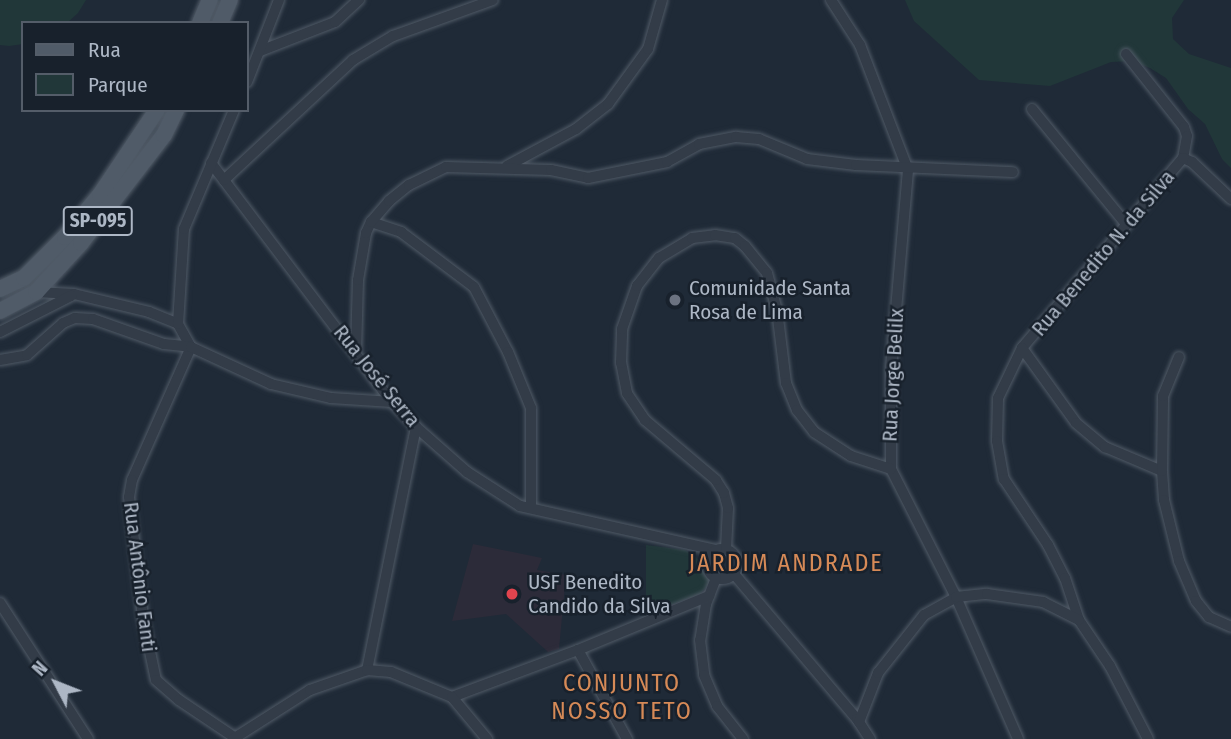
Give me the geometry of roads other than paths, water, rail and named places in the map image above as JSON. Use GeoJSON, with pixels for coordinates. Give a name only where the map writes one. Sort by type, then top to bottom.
{"type":"FeatureCollection","features":[{"type":"Feature","properties":{"kind":"main road"},"geometry":{"type":"LineString","coordinates":[[201,21],[210,0]]}},
{"type":"Feature","properties":{"kind":"main road"},"geometry":{"type":"LineString","coordinates":[[221,21],[230,0]]}},
{"type":"Feature","properties":{"kind":"main road","name":"SP-095"},"geometry":{"type":"LineString","coordinates":[[0,289],[24,278],[65,237],[100,195],[156,112]]}},
{"type":"Feature","properties":{"kind":"main road","name":"SP-095"},"geometry":{"type":"LineString","coordinates":[[0,311],[36,292],[81,243],[164,135],[175,112]]}},
{"type":"Feature","properties":{"kind":"street"},"geometry":{"type":"LineString","coordinates":[[248,80],[279,0]]}},
{"type":"Feature","properties":{"kind":"street"},"geometry":{"type":"LineString","coordinates":[[260,51],[335,22],[359,0]]}},
{"type":"Feature","properties":{"kind":"street"},"geometry":{"type":"LineString","coordinates":[[224,180],[353,60],[393,36],[476,9],[493,0]]}},
{"type":"Feature","properties":{"kind":"street"},"geometry":{"type":"LineString","coordinates":[[506,167],[576,129],[608,104],[648,49],[662,0]]}},
{"type":"Feature","properties":{"kind":"street","name":"Rua Jorge Belilx"},"geometry":{"type":"LineString","coordinates":[[831,0],[860,45],[908,170],[891,370],[891,470],[956,597],[1018,739]]}},
{"type":"Feature","properties":{"kind":"street","name":"Rua Benedito N. da Silva"},"geometry":{"type":"LineString","coordinates":[[1079,620],[1065,578],[1048,545],[1004,479],[997,441],[998,398],[1022,348],[1183,158],[1187,136],[1184,127],[1126,54]]}},
{"type":"Feature","properties":{"kind":"street"},"geometry":{"type":"LineString","coordinates":[[1032,108],[1126,224]]}},
{"type":"Feature","properties":{"kind":"street"},"geometry":{"type":"LineString","coordinates":[[191,347],[178,324],[184,229],[233,112]]}},
{"type":"Feature","properties":{"kind":"street"},"geometry":{"type":"LineString","coordinates":[[356,351],[358,280],[366,233],[371,222],[389,201],[435,170],[446,167],[551,170],[588,178],[667,162],[699,144],[736,137],[759,139],[807,159],[908,170],[1013,172]]}},
{"type":"Feature","properties":{"kind":"street"},"geometry":{"type":"LineString","coordinates":[[1183,158],[1192,162],[1231,199]]}},
{"type":"Feature","properties":{"kind":"street","name":"Rua José Serra"},"geometry":{"type":"LineString","coordinates":[[211,163],[392,402],[467,472],[520,506],[720,549]]}},
{"type":"Feature","properties":{"kind":"street"},"geometry":{"type":"LineString","coordinates":[[371,222],[401,232],[474,287],[508,352],[531,408],[531,508]]}},
{"type":"Feature","properties":{"kind":"street"},"geometry":{"type":"LineString","coordinates":[[720,549],[737,559],[734,574],[726,579],[716,578],[709,572],[707,562],[720,549],[728,508],[724,493],[716,480],[645,421],[627,393],[621,363],[622,328],[637,286],[659,258],[692,238],[715,235],[735,237],[745,246],[766,273],[777,310],[786,383],[797,410],[814,432],[851,456],[891,470]]}},
{"type":"Feature","properties":{"kind":"street"},"geometry":{"type":"LineString","coordinates":[[36,292],[74,294],[149,312],[178,324]]}},
{"type":"Feature","properties":{"kind":"street"},"geometry":{"type":"LineString","coordinates":[[0,332],[74,294]]}},
{"type":"Feature","properties":{"kind":"street"},"geometry":{"type":"LineString","coordinates":[[0,360],[27,355],[63,323],[75,318],[93,319],[164,344],[191,347],[271,384],[331,398],[392,402]]}},
{"type":"Feature","properties":{"kind":"street","name":"Rua Antônio Fanti"},"geometry":{"type":"LineString","coordinates":[[191,347],[132,480],[129,497],[143,618],[156,680],[165,691],[234,738]]}},
{"type":"Feature","properties":{"kind":"street"},"geometry":{"type":"LineString","coordinates":[[1022,348],[1076,423],[1105,447],[1161,471]]}},
{"type":"Feature","properties":{"kind":"street"},"geometry":{"type":"LineString","coordinates":[[1178,357],[1163,396],[1161,471],[1164,500],[1173,537],[1196,601],[1209,617],[1231,627]]}},
{"type":"Feature","properties":{"kind":"street"},"geometry":{"type":"LineString","coordinates":[[368,670],[416,427]]}},
{"type":"Feature","properties":{"kind":"street"},"geometry":{"type":"LineString","coordinates":[[734,574],[859,722],[870,739]]}},
{"type":"Feature","properties":{"kind":"street"},"geometry":{"type":"LineString","coordinates":[[716,578],[709,596],[700,640],[704,675],[718,706],[743,739]]}},
{"type":"Feature","properties":{"kind":"street"},"geometry":{"type":"LineString","coordinates":[[859,722],[878,673],[924,615],[956,597],[987,594],[1043,602],[1079,620],[1110,666],[1148,739]]}},
{"type":"Feature","properties":{"kind":"street"},"geometry":{"type":"LineString","coordinates":[[452,697],[578,650],[709,596]]}},
{"type":"Feature","properties":{"kind":"street"},"geometry":{"type":"LineString","coordinates":[[0,603],[88,739]]}},
{"type":"Feature","properties":{"kind":"street"},"geometry":{"type":"LineString","coordinates":[[578,650],[627,739]]}},
{"type":"Feature","properties":{"kind":"street"},"geometry":{"type":"LineString","coordinates":[[234,738],[310,690],[368,670],[399,674],[452,697],[486,739]]}},
{"type":"Feature","properties":{"kind":"place","name":"Comunidade Santa Rosa de Lima"},"geometry":{"type":"Point","coordinates":[675,300]}},
{"type":"Feature","properties":{"kind":"place","name":"USF Benedito Candido da Silva"},"geometry":{"type":"Point","coordinates":[512,594]}},
{"type":"Feature","properties":{"kind":"district","name":"JARDIM ANDRADE"},"geometry":{"type":"Point","coordinates":[786,564]}},
{"type":"Feature","properties":{"kind":"district","name":"CONJUNTO NOSSO TETO"},"geometry":{"type":"Point","coordinates":[622,698]}}]}
